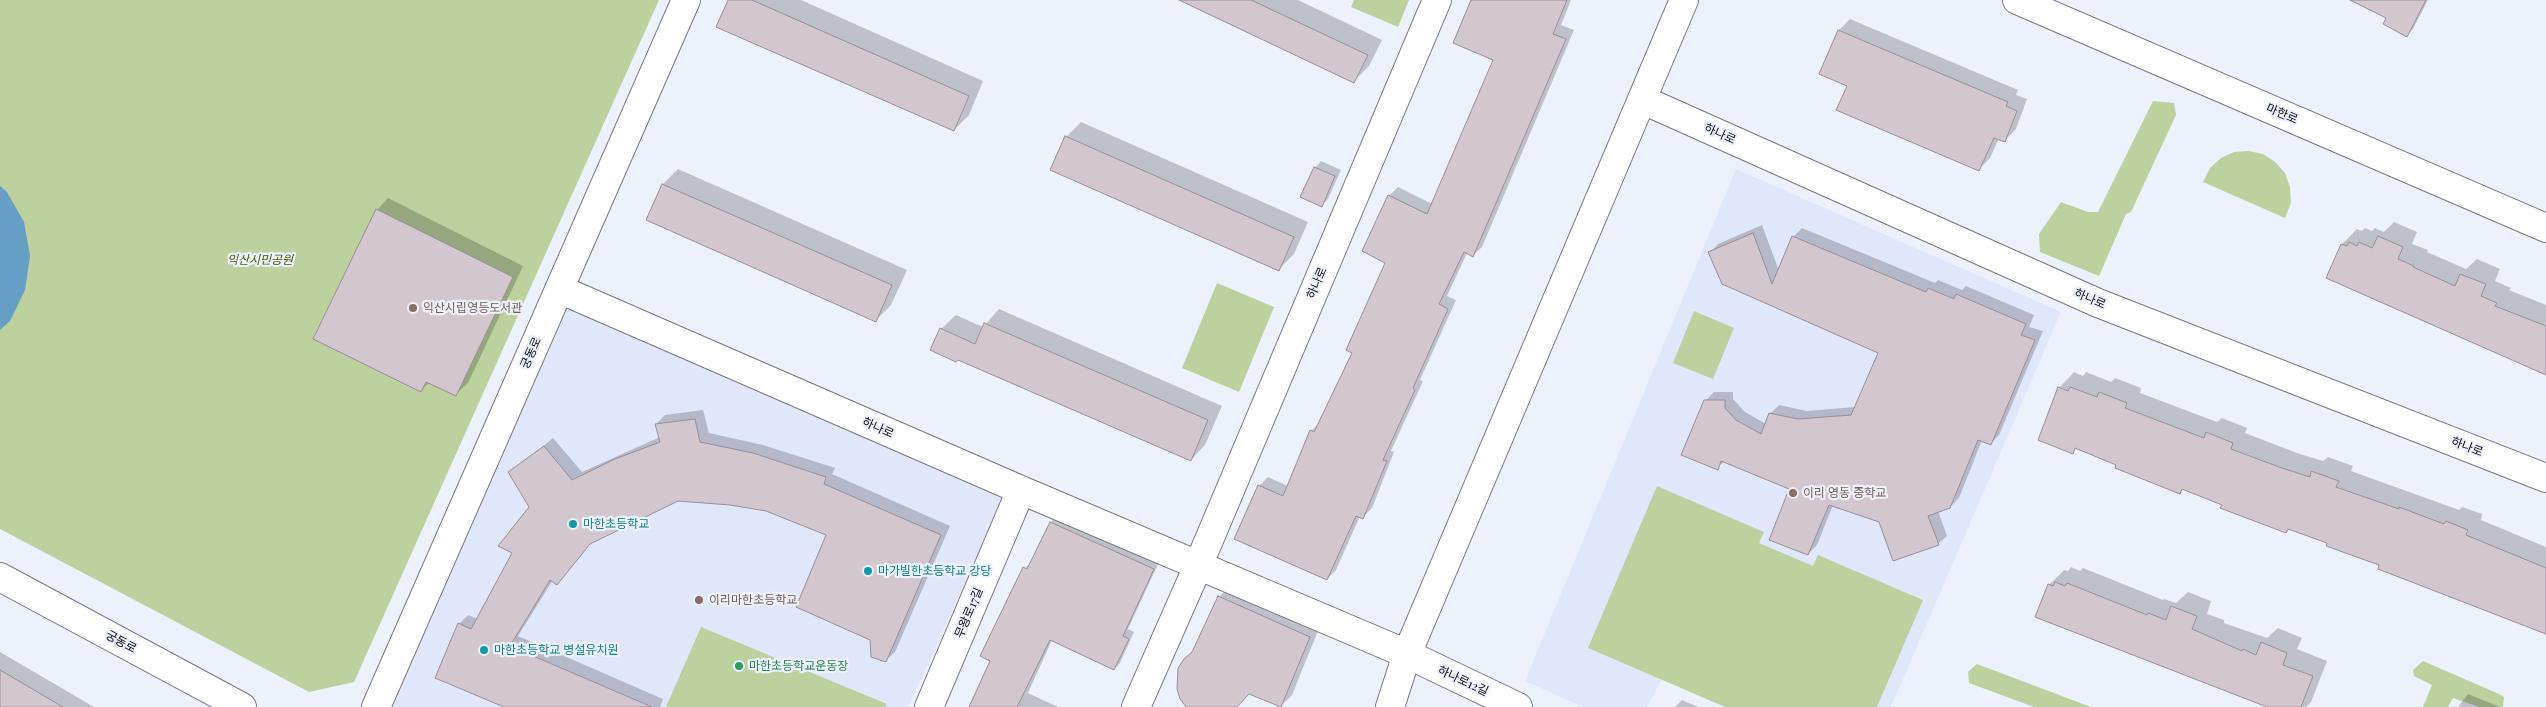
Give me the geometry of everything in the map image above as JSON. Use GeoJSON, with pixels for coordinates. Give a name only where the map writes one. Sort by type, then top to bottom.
{"type":"FeatureCollection","features":[{"type":"Feature","properties":{"kind":"street","name":"궁동로"},"geometry":{"type":"LineString","coordinates":[[376,707],[686,0]]}},
{"type":"Feature","properties":{"kind":"street","name":"하나로"},"geometry":{"type":"LineString","coordinates":[[1198,566],[1437,0]]}},
{"type":"Feature","properties":{"kind":"street"},"geometry":{"type":"LineString","coordinates":[[1390,707],[1407,654],[1684,0]]}},
{"type":"Feature","properties":{"kind":"street","name":"마한로"},"geometry":{"type":"LineString","coordinates":[[2017,0],[2546,228]]}},
{"type":"Feature","properties":{"kind":"street","name":"하나로"},"geometry":{"type":"LineString","coordinates":[[1643,100],[2098,303],[2546,478]]}},
{"type":"Feature","properties":{"kind":"street","name":"하나로"},"geometry":{"type":"LineString","coordinates":[[559,290],[1198,566],[1407,654]]}},
{"type":"Feature","properties":{"kind":"street","name":"무왕로17길"},"geometry":{"type":"LineString","coordinates":[[929,707],[1021,490]]}},
{"type":"Feature","properties":{"kind":"street"},"geometry":{"type":"LineString","coordinates":[[1136,707],[1198,566]]}},
{"type":"Feature","properties":{"kind":"street","name":"궁동로"},"geometry":{"type":"LineString","coordinates":[[0,577],[242,707]]}},
{"type":"Feature","properties":{"kind":"street","name":"하나로12길"},"geometry":{"type":"LineString","coordinates":[[1407,654],[1518,707]]}},
{"type":"Feature","properties":{"kind":"shaded area","name":"이리 영동 중학교"},"geometry":{"type":"Polygon","coordinates":[[[1736,169],[2061,312],[1891,707],[1737,707],[1664,675],[1647,707],[1583,707],[1525,681],[1736,169]]]}},
{"type":"Feature","properties":{"kind":"shaded area","name":"이리마한초등학교"},"geometry":{"type":"Polygon","coordinates":[[[570,303],[1007,493],[908,707],[392,707],[570,303]]]}},
{"type":"Feature","properties":{"kind":"green space","name":"익산시민공원"},"geometry":{"type":"Polygon","coordinates":[[[0,0],[659,0],[354,682],[309,692],[0,529],[0,0]]]}},
{"type":"Feature","properties":{"kind":"green space"},"geometry":{"type":"Polygon","coordinates":[[[1354,0],[1409,0],[1398,27],[1351,7],[1354,0]]]}},
{"type":"Feature","properties":{"kind":"green space"},"geometry":{"type":"Polygon","coordinates":[[[2153,101],[2174,103],[2176,115],[2131,212],[2126,214],[2099,276],[2040,252],[2039,234],[2061,202],[2088,212],[2098,212],[2153,101]]]}},
{"type":"Feature","properties":{"kind":"green space"},"geometry":{"type":"Polygon","coordinates":[[[2249,151],[2263,154],[2275,162],[2285,173],[2290,187],[2291,203],[2285,218],[2203,182],[2210,168],[2221,158],[2234,152],[2249,151]]]}},
{"type":"Feature","properties":{"kind":"green space"},"geometry":{"type":"Polygon","coordinates":[[[1217,283],[1274,307],[1239,392],[1182,368],[1217,283]]]}},
{"type":"Feature","properties":{"kind":"green space"},"geometry":{"type":"Polygon","coordinates":[[[1694,311],[1734,328],[1713,379],[1673,363],[1694,311]]]}},
{"type":"Feature","properties":{"kind":"green space"},"geometry":{"type":"Polygon","coordinates":[[[1657,486],[1764,532],[1759,543],[1813,566],[1818,555],[1923,600],[1877,707],[1725,707],[1588,648],[1657,486]]]}},
{"type":"Feature","properties":{"kind":"green space","name":"마한초등학교운동장"},"geometry":{"type":"Polygon","coordinates":[[[701,627],[887,704],[885,707],[666,707],[701,627]]]}},
{"type":"Feature","properties":{"kind":"green space"},"geometry":{"type":"Polygon","coordinates":[[[2423,661],[2499,694],[2504,697],[2503,707],[2479,707],[2453,698],[2448,707],[2423,707],[2432,685],[2414,676],[2413,670],[2423,661]]]}},
{"type":"Feature","properties":{"kind":"green space"},"geometry":{"type":"Polygon","coordinates":[[[1977,664],[2091,707],[2034,707],[1969,683],[1968,672],[1977,664]]]}},
{"type":"Feature","properties":{"kind":"water"},"geometry":{"type":"Polygon","coordinates":[[[0,186],[7,192],[24,222],[30,256],[25,290],[10,321],[0,330],[0,186]]]}},
{"type":"Feature","properties":{"kind":"building"},"geometry":{"type":"Polygon","coordinates":[[[728,0],[752,0],[969,96],[954,131],[716,27],[728,0]]]}},
{"type":"Feature","properties":{"kind":"building"},"geometry":{"type":"Polygon","coordinates":[[[1179,0],[1251,0],[1368,55],[1354,83],[1179,0]]]}},
{"type":"Feature","properties":{"kind":"building"},"geometry":{"type":"Polygon","coordinates":[[[1471,0],[1567,0],[1553,34],[1566,39],[1473,257],[1464,252],[1439,304],[1448,309],[1413,388],[1415,390],[1383,460],[1387,461],[1363,519],[1356,516],[1327,580],[1234,539],[1258,485],[1283,496],[1310,430],[1314,432],[1352,353],[1346,350],[1385,263],[1362,251],[1388,195],[1427,214],[1493,60],[1453,43],[1471,0]]]}},
{"type":"Feature","properties":{"kind":"building"},"geometry":{"type":"Polygon","coordinates":[[[2350,0],[2426,0],[2407,37],[2383,24],[2386,18],[2350,0]]]}},
{"type":"Feature","properties":{"kind":"building"},"geometry":{"type":"Polygon","coordinates":[[[1838,30],[2008,102],[2006,106],[2017,111],[2005,142],[1994,138],[1979,171],[1836,110],[1847,86],[1819,74],[1838,30]]]}},
{"type":"Feature","properties":{"kind":"building"},"geometry":{"type":"Polygon","coordinates":[[[1065,136],[1294,237],[1279,271],[1050,170],[1065,136]]]}},
{"type":"Feature","properties":{"kind":"building"},"geometry":{"type":"Polygon","coordinates":[[[1314,167],[1335,176],[1322,207],[1300,197],[1314,167]]]}},
{"type":"Feature","properties":{"kind":"building"},"geometry":{"type":"Polygon","coordinates":[[[662,184],[892,285],[876,322],[646,220],[662,184]]]}},
{"type":"Feature","properties":{"kind":"building","name":"익산시립영등도서관"},"geometry":{"type":"Polygon","coordinates":[[[376,209],[513,277],[456,396],[426,382],[421,392],[313,339],[376,209]]]}},
{"type":"Feature","properties":{"kind":"building"},"geometry":{"type":"Polygon","coordinates":[[[1753,233],[1772,284],[1792,236],[1926,292],[1928,288],[1954,299],[1956,294],[2026,324],[2021,335],[2035,340],[1991,445],[1978,440],[1950,508],[1928,516],[1939,545],[1893,561],[1879,522],[1829,505],[1808,555],[1769,540],[1789,489],[1721,461],[1718,470],[1681,455],[1704,400],[1725,400],[1725,408],[1736,420],[1761,434],[1769,413],[1798,419],[1851,415],[1878,353],[1722,284],[1708,252],[1753,233]]]}},
{"type":"Feature","properties":{"kind":"building"},"geometry":{"type":"Polygon","coordinates":[[[2378,236],[2403,247],[2398,259],[2455,286],[2460,274],[2486,284],[2481,296],[2497,303],[2495,306],[2546,326],[2546,375],[2326,278],[2341,244],[2347,246],[2349,242],[2357,246],[2359,242],[2372,248],[2378,236]]]}},
{"type":"Feature","properties":{"kind":"building"},"geometry":{"type":"Polygon","coordinates":[[[984,323],[1208,420],[1191,461],[958,360],[956,362],[930,350],[940,328],[975,344],[984,323]]]}},
{"type":"Feature","properties":{"kind":"building"},"geometry":{"type":"Polygon","coordinates":[[[2058,387],[2068,391],[2070,387],[2097,397],[2099,392],[2127,403],[2125,408],[2204,438],[2206,432],[2233,443],[2231,449],[2282,468],[2310,477],[2311,471],[2339,481],[2336,487],[2444,524],[2446,521],[2468,530],[2466,535],[2546,568],[2546,634],[2378,569],[2379,565],[2326,546],[2327,543],[2288,529],[2286,533],[2220,508],[2222,505],[2182,489],[2180,494],[2115,468],[2116,465],[2075,448],[2073,454],[2038,440],[2058,387]]]}},
{"type":"Feature","properties":{"kind":"building"},"geometry":{"type":"Polygon","coordinates":[[[695,419],[700,442],[753,453],[826,477],[824,484],[941,535],[886,662],[871,657],[870,640],[796,607],[826,535],[766,511],[730,505],[678,501],[590,544],[557,585],[550,580],[510,646],[652,707],[504,707],[435,678],[458,623],[471,629],[512,553],[498,546],[529,507],[508,472],[544,446],[572,480],[615,459],[660,442],[655,424],[695,419]]]}},
{"type":"Feature","properties":{"kind":"building"},"geometry":{"type":"Polygon","coordinates":[[[1050,522],[1154,569],[1123,636],[1129,639],[1114,670],[1050,640],[1017,707],[969,707],[990,661],[980,656],[1023,567],[1027,569],[1050,522]]]}},
{"type":"Feature","properties":{"kind":"building"},"geometry":{"type":"Polygon","coordinates":[[[2055,582],[2065,586],[2067,583],[2147,615],[2148,613],[2166,620],[2171,606],[2197,616],[2192,629],[2242,651],[2243,649],[2256,655],[2261,642],[2287,653],[2283,665],[2313,676],[2301,707],[2267,707],[2035,617],[2048,584],[2053,586],[2055,582]]]}},
{"type":"Feature","properties":{"kind":"building"},"geometry":{"type":"Polygon","coordinates":[[[1218,596],[1310,637],[1281,707],[1249,694],[1237,707],[1186,707],[1180,699],[1177,689],[1178,668],[1192,652],[1218,596]]]}},
{"type":"Feature","properties":{"kind":"building"},"geometry":{"type":"Polygon","coordinates":[[[0,670],[63,707],[0,707],[0,670]]]}},
{"type":"Feature","properties":{"kind":"place","name":"익산시립영등도서관"},"geometry":{"type":"Point","coordinates":[413,308]}},
{"type":"Feature","properties":{"kind":"place","name":"이리 영동 중학교"},"geometry":{"type":"Point","coordinates":[1793,493]}},
{"type":"Feature","properties":{"kind":"place","name":"마한초등학교"},"geometry":{"type":"Point","coordinates":[573,524]}},
{"type":"Feature","properties":{"kind":"place","name":"마가빌한초등학교 강당"},"geometry":{"type":"Point","coordinates":[868,571]}},
{"type":"Feature","properties":{"kind":"place","name":"이리마한초등학교"},"geometry":{"type":"Point","coordinates":[699,600]}},
{"type":"Feature","properties":{"kind":"place","name":"마한초등학교 병설유치원"},"geometry":{"type":"Point","coordinates":[484,650]}},
{"type":"Feature","properties":{"kind":"place","name":"마한초등학교운동장"},"geometry":{"type":"Point","coordinates":[739,666]}}]}
